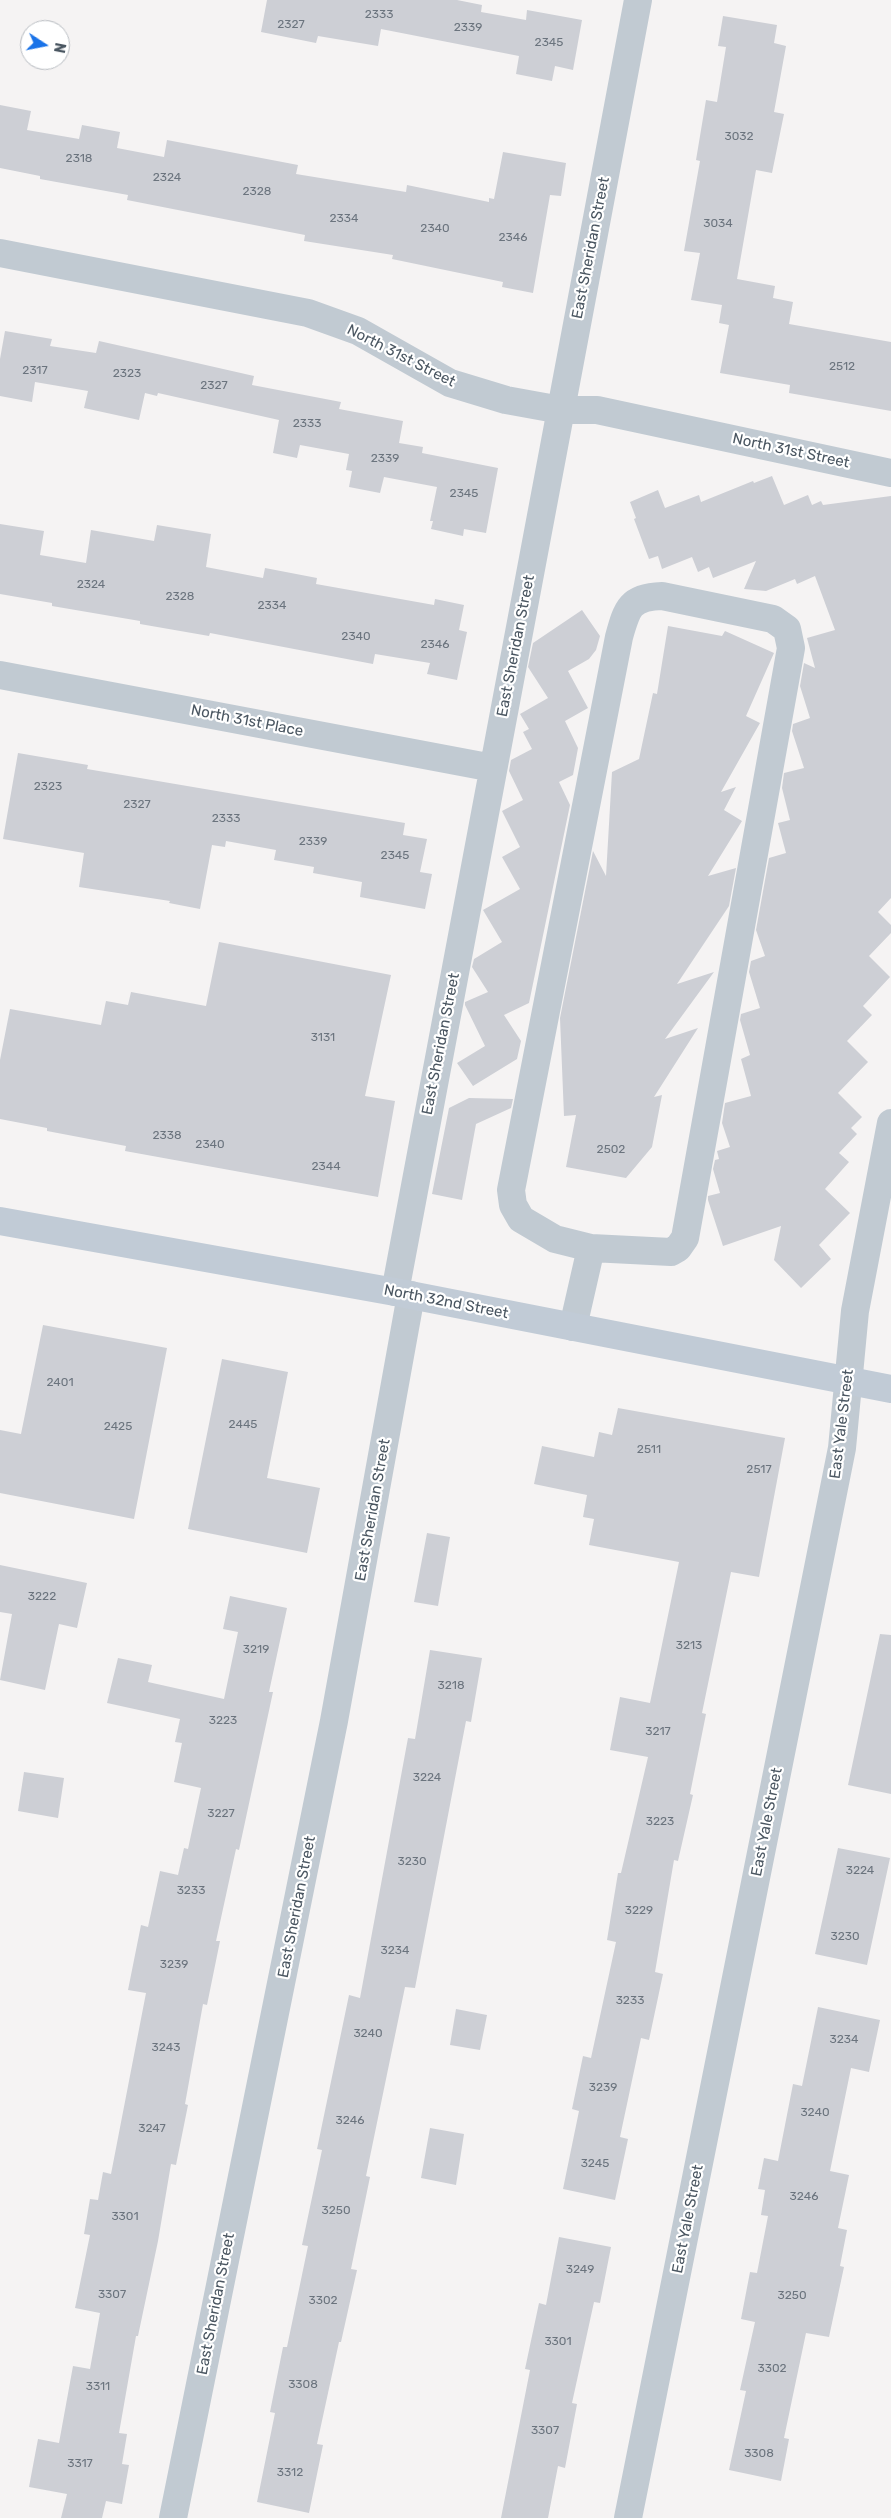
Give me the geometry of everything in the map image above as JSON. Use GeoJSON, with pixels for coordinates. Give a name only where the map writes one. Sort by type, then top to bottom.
{"type":"FeatureCollection","features":[{"type":"Feature","properties":{"kind":"main road","name":"North 32nd Street"},"geometry":{"type":"LineString","coordinates":[[0,1221],[403,1293],[891,1389]]}},
{"type":"Feature","properties":{"kind":"street","name":"East Sheridan Street"},"geometry":{"type":"LineString","coordinates":[[173,2518],[334,1721],[403,1293],[493,768],[638,0]]}},
{"type":"Feature","properties":{"kind":"street","name":"North 31st Street"},"geometry":{"type":"LineString","coordinates":[[0,253],[308,313],[358,331],[450,382],[506,400],[561,410],[597,410],[891,473]]}},
{"type":"Feature","properties":{"kind":"street"},"geometry":{"type":"LineString","coordinates":[[662,596],[774,619],[787,629],[791,648],[684,1238],[678,1248],[671,1252],[591,1248],[555,1239],[521,1219],[513,1205],[511,1190],[619,637],[624,618],[633,602],[645,597],[662,596]]}},
{"type":"Feature","properties":{"kind":"street","name":"North 31st Place"},"geometry":{"type":"LineString","coordinates":[[0,675],[493,768]]}},
{"type":"Feature","properties":{"kind":"street","name":"East Yale Street"},"geometry":{"type":"LineString","coordinates":[[628,2518],[842,1448],[855,1312],[891,1124]]}},
{"type":"Feature","properties":{"kind":"street"},"geometry":{"type":"LineString","coordinates":[[573,1327],[591,1248]]}},
{"type":"Feature","properties":{"kind":"building"},"geometry":{"type":"Polygon","coordinates":[[[267,0],[457,0],[482,5],[481,12],[526,20],[527,10],[582,20],[573,70],[555,66],[552,81],[516,74],[519,56],[381,29],[378,46],[318,36],[316,43],[261,32],[267,0]]]}},
{"type":"Feature","properties":{"kind":"building"},"geometry":{"type":"Polygon","coordinates":[[[723,16],[777,25],[774,43],[786,46],[774,112],[784,114],[772,173],[756,170],[737,279],[775,286],[773,298],[793,302],[789,324],[891,342],[891,411],[789,393],[790,385],[720,373],[729,325],[719,323],[722,305],[691,300],[700,253],[684,251],[700,161],[696,160],[706,100],[717,102],[726,47],[718,46],[723,16]]]}},
{"type":"Feature","properties":{"kind":"building"},"geometry":{"type":"Polygon","coordinates":[[[0,105],[31,111],[27,130],[79,139],[82,125],[120,132],[117,148],[164,157],[167,140],[298,165],[296,174],[406,192],[407,185],[489,202],[489,198],[494,199],[503,152],[566,163],[561,196],[550,195],[533,293],[502,287],[503,282],[392,259],[393,255],[304,241],[305,235],[127,200],[128,195],[40,179],[40,176],[0,168],[0,105]]]}},
{"type":"Feature","properties":{"kind":"building"},"geometry":{"type":"Polygon","coordinates":[[[5,331],[52,339],[50,346],[96,353],[99,341],[166,356],[254,376],[252,385],[341,402],[339,409],[403,421],[399,443],[423,447],[422,453],[498,468],[486,533],[464,529],[463,536],[431,529],[433,521],[430,521],[437,487],[384,477],[380,493],[349,487],[352,471],[346,470],[349,454],[300,445],[297,458],[273,453],[279,420],[158,393],[157,396],[145,393],[139,420],[84,408],[88,391],[35,382],[32,402],[0,396],[0,359],[5,331]]]}},
{"type":"Feature","properties":{"kind":"building"},"geometry":{"type":"Polygon","coordinates":[[[772,476],[784,505],[808,495],[812,505],[821,501],[823,505],[891,496],[891,898],[878,912],[891,925],[891,933],[869,956],[890,977],[863,1006],[872,1015],[847,1041],[868,1062],[838,1093],[862,1117],[851,1128],[857,1134],[839,1153],[849,1162],[825,1189],[850,1213],[819,1245],[831,1259],[801,1288],[774,1260],[781,1226],[723,1246],[708,1196],[720,1193],[713,1169],[715,1160],[719,1159],[717,1151],[730,1147],[722,1123],[725,1103],[751,1096],[741,1059],[750,1055],[740,1020],[741,1014],[760,1008],[749,972],[751,961],[765,956],[756,930],[769,858],[786,853],[778,823],[790,820],[782,788],[784,773],[804,768],[792,731],[793,724],[810,718],[800,686],[804,663],[815,668],[807,638],[835,630],[815,576],[797,584],[795,579],[766,591],[744,589],[756,561],[713,578],[709,567],[698,572],[692,557],[662,569],[658,556],[649,559],[634,519],[636,518],[630,502],[658,490],[665,508],[699,495],[701,502],[753,481],[754,483],[772,476]]]}},
{"type":"Feature","properties":{"kind":"building"},"geometry":{"type":"Polygon","coordinates":[[[0,524],[44,531],[40,555],[86,563],[91,530],[154,541],[157,525],[211,534],[206,567],[263,578],[265,568],[317,578],[316,584],[434,605],[435,599],[464,605],[459,630],[467,632],[457,680],[427,674],[430,663],[375,654],[373,664],[210,633],[209,636],[140,624],[140,621],[52,606],[52,603],[0,594],[0,524]]]}},
{"type":"Feature","properties":{"kind":"building"},"geometry":{"type":"Polygon","coordinates":[[[582,610],[600,636],[596,650],[589,659],[568,671],[588,708],[565,721],[578,748],[573,775],[559,782],[570,805],[529,1003],[504,1015],[521,1041],[517,1059],[473,1086],[457,1063],[485,1046],[465,1005],[465,1002],[488,992],[472,967],[474,959],[502,942],[483,910],[520,889],[502,857],[520,847],[502,811],[523,800],[509,771],[511,760],[532,749],[523,732],[529,729],[520,714],[548,698],[528,667],[533,643],[582,610]]]}},
{"type":"Feature","properties":{"kind":"building"},"geometry":{"type":"Polygon","coordinates":[[[668,626],[722,636],[725,631],[774,653],[746,716],[760,723],[721,792],[736,787],[724,810],[742,821],[708,876],[736,868],[729,906],[677,984],[714,972],[665,1039],[698,1028],[654,1097],[662,1095],[652,1147],[626,1178],[566,1167],[576,1115],[564,1116],[560,1018],[593,851],[606,876],[612,772],[639,759],[653,693],[657,694],[668,626]]]}},
{"type":"Feature","properties":{"kind":"building"},"geometry":{"type":"Polygon","coordinates":[[[18,753],[88,765],[87,769],[405,823],[403,835],[427,839],[420,872],[432,874],[425,909],[360,897],[362,882],[313,873],[314,867],[274,860],[276,850],[226,841],[225,847],[212,845],[200,909],[169,903],[170,901],[79,887],[84,853],[3,839],[18,753]]]}},
{"type":"Feature","properties":{"kind":"building"},"geometry":{"type":"Polygon","coordinates":[[[219,942],[391,975],[365,1096],[395,1101],[378,1197],[125,1151],[126,1146],[47,1131],[47,1128],[0,1119],[0,1060],[10,1009],[101,1025],[106,1001],[128,1005],[131,992],[206,1006],[219,942]]]}},
{"type":"Feature","properties":{"kind":"building"},"geometry":{"type":"Polygon","coordinates":[[[469,1098],[513,1099],[511,1108],[476,1124],[462,1200],[432,1194],[449,1108],[469,1098]]]}},
{"type":"Feature","properties":{"kind":"building"},"geometry":{"type":"Polygon","coordinates":[[[43,1325],[167,1348],[134,1519],[0,1493],[0,1430],[21,1434],[43,1325]]]}},
{"type":"Feature","properties":{"kind":"building"},"geometry":{"type":"Polygon","coordinates":[[[222,1359],[288,1372],[267,1478],[320,1488],[307,1553],[188,1529],[222,1359]]]}},
{"type":"Feature","properties":{"kind":"building"},"geometry":{"type":"Polygon","coordinates":[[[618,1408],[785,1438],[759,1577],[731,1572],[702,1713],[706,1714],[690,1794],[693,1795],[678,1861],[674,1860],[655,1972],[663,1974],[649,2040],[641,2038],[620,2137],[628,2139],[615,2200],[563,2189],[579,2111],[572,2109],[583,2056],[591,2058],[616,1942],[607,1940],[618,1873],[621,1873],[648,1757],[610,1750],[620,1697],[650,1703],[679,1562],[589,1545],[594,1519],[583,1517],[587,1495],[534,1484],[542,1446],[594,1457],[599,1432],[612,1435],[618,1408]]]}},
{"type":"Feature","properties":{"kind":"building"},"geometry":{"type":"Polygon","coordinates":[[[427,1533],[450,1537],[438,1606],[414,1602],[427,1533]]]}},
{"type":"Feature","properties":{"kind":"building"},"geometry":{"type":"Polygon","coordinates":[[[0,1565],[87,1583],[77,1628],[59,1624],[45,1690],[0,1680],[12,1614],[0,1612],[0,1565]]]}},
{"type":"Feature","properties":{"kind":"building"},"geometry":{"type":"Polygon","coordinates":[[[230,1596],[287,1608],[269,1692],[273,1692],[239,1850],[236,1849],[216,1941],[220,1941],[207,2005],[203,2004],[185,2104],[188,2105],[176,2165],[171,2164],[158,2241],[138,2336],[136,2336],[119,2433],[127,2434],[122,2464],[129,2465],[122,2504],[106,2501],[102,2518],[61,2518],[67,2494],[29,2487],[38,2439],[59,2443],[73,2366],[90,2369],[100,2313],[75,2308],[90,2235],[84,2234],[90,2199],[98,2200],[103,2172],[111,2174],[146,1993],[128,1990],[141,1925],[148,1927],[160,1871],[178,1875],[184,1848],[188,1849],[201,1788],[174,1782],[182,1743],[175,1742],[180,1719],[107,1703],[118,1658],[152,1665],[148,1682],[224,1699],[238,1632],[223,1629],[230,1596]]]}},
{"type":"Feature","properties":{"kind":"building"},"geometry":{"type":"Polygon","coordinates":[[[880,1634],[891,1635],[891,1794],[848,1785],[880,1634]]]}},
{"type":"Feature","properties":{"kind":"building"},"geometry":{"type":"Polygon","coordinates":[[[430,1650],[482,1658],[471,1722],[466,1721],[415,1988],[405,1987],[366,2176],[370,2177],[351,2269],[357,2270],[317,2444],[323,2445],[309,2513],[257,2502],[275,2413],[270,2412],[283,2347],[287,2347],[308,2246],[302,2245],[322,2150],[317,2149],[349,1995],[360,1998],[408,1738],[415,1739],[430,1650]]]}},
{"type":"Feature","properties":{"kind":"building"},"geometry":{"type":"Polygon","coordinates":[[[24,1772],[64,1778],[58,1818],[18,1811],[24,1772]]]}},
{"type":"Feature","properties":{"kind":"building"},"geometry":{"type":"Polygon","coordinates":[[[838,1848],[890,1858],[867,1965],[815,1954],[838,1848]]]}},
{"type":"Feature","properties":{"kind":"building"},"geometry":{"type":"Polygon","coordinates":[[[818,2007],[880,2020],[869,2072],[851,2068],[830,2171],[849,2175],[838,2228],[847,2230],[840,2266],[844,2267],[829,2337],[806,2333],[784,2438],[789,2439],[781,2481],[729,2470],[746,2391],[740,2390],[755,2322],[741,2319],[750,2272],[757,2273],[768,2216],[761,2215],[765,2190],[758,2189],[764,2158],[778,2161],[793,2084],[802,2086],[818,2007]]]}},
{"type":"Feature","properties":{"kind":"building"},"geometry":{"type":"Polygon","coordinates":[[[456,2009],[487,2015],[480,2050],[450,2045],[456,2009]]]}},
{"type":"Feature","properties":{"kind":"building"},"geometry":{"type":"Polygon","coordinates":[[[430,2128],[464,2134],[456,2185],[421,2178],[430,2128]]]}},
{"type":"Feature","properties":{"kind":"building"},"geometry":{"type":"Polygon","coordinates":[[[559,2237],[611,2247],[600,2303],[594,2302],[572,2403],[577,2404],[565,2468],[558,2466],[548,2518],[501,2518],[530,2370],[525,2369],[539,2303],[546,2305],[559,2237]]]}}]}
